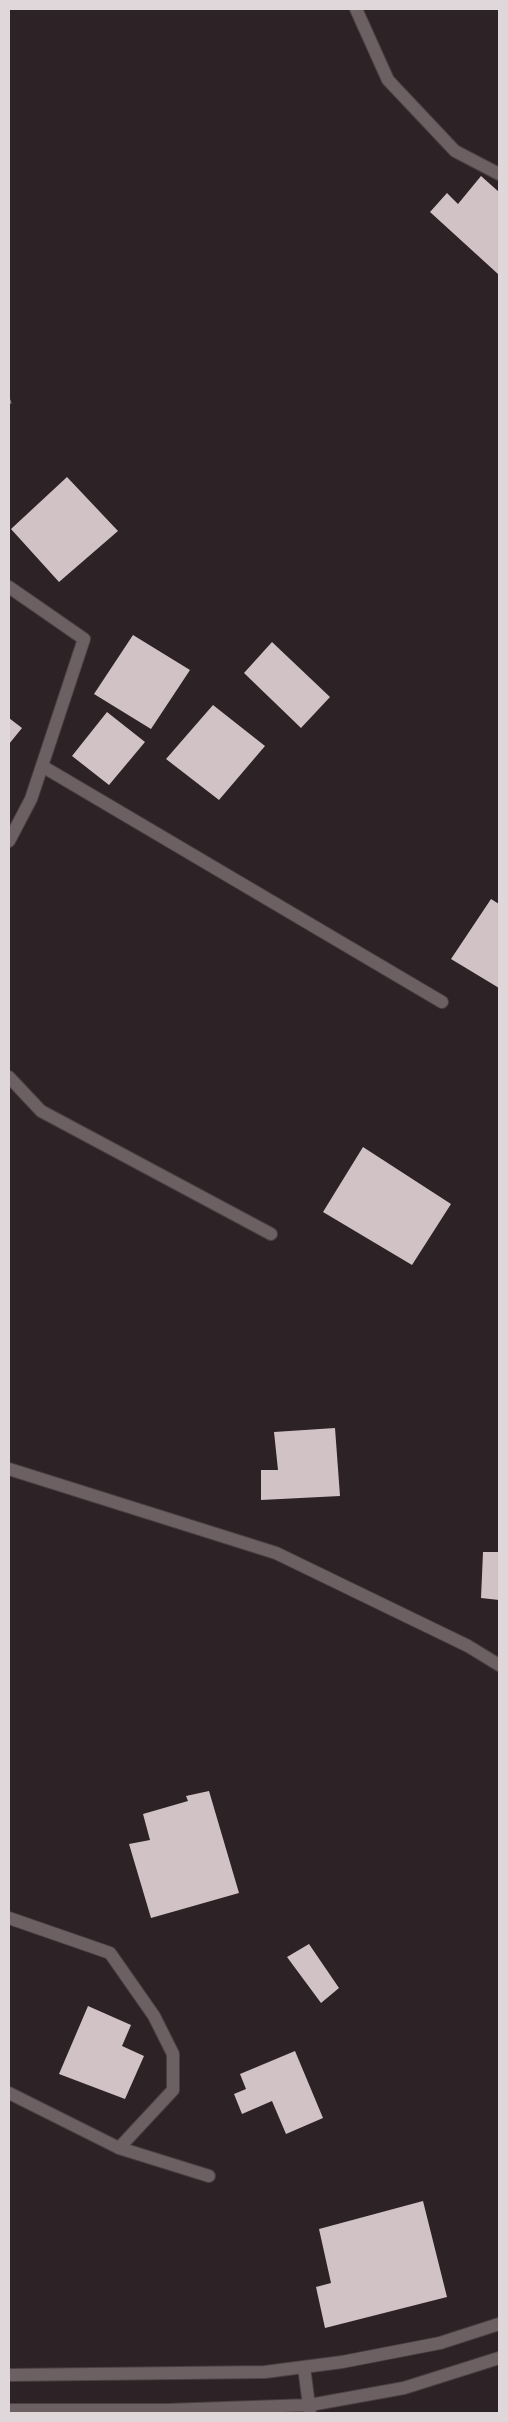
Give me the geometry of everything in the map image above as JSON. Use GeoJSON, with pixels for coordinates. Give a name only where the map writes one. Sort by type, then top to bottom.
{"type":"FeatureCollection","features":[{"type":"Feature","properties":{"kind":"street"},"geometry":{"type":"LineString","coordinates":[[356,9],[388,80],[455,151],[499,174]]}},
{"type":"Feature","properties":{"kind":"street"},"geometry":{"type":"LineString","coordinates":[[9,587],[84,639],[32,799],[9,841]]}},
{"type":"Feature","properties":{"kind":"street"},"geometry":{"type":"LineString","coordinates":[[42,766],[442,1002]]}},
{"type":"Feature","properties":{"kind":"street"},"geometry":{"type":"LineString","coordinates":[[9,1077],[41,1111],[271,1234]]}},
{"type":"Feature","properties":{"kind":"street"},"geometry":{"type":"LineString","coordinates":[[9,1469],[276,1553],[468,1646],[499,1665]]}},
{"type":"Feature","properties":{"kind":"street"},"geometry":{"type":"LineString","coordinates":[[9,1918],[110,1953],[154,2016],[174,2054],[173,2090],[119,2148]]}},
{"type":"Feature","properties":{"kind":"street"},"geometry":{"type":"LineString","coordinates":[[9,2093],[119,2148],[209,2176]]}},
{"type":"Feature","properties":{"kind":"street"},"geometry":{"type":"LineString","coordinates":[[9,2374],[265,2372],[342,2362],[440,2343],[499,2324]]}},
{"type":"Feature","properties":{"kind":"street"},"geometry":{"type":"LineString","coordinates":[[9,2410],[310,2409],[404,2388],[499,2358]]}},
{"type":"Feature","properties":{"kind":"street"},"geometry":{"type":"LineString","coordinates":[[304,2367],[310,2409]]}},
{"type":"Feature","properties":{"kind":"path"},"geometry":{"type":"LineString","coordinates":[[9,400],[12,406]]}},
{"type":"Feature","properties":{"kind":"building"},"geometry":{"type":"Polygon","coordinates":[[[481,176],[499,192],[498,274],[430,212],[447,193],[458,204],[481,176]]]}},
{"type":"Feature","properties":{"kind":"building"},"geometry":{"type":"Polygon","coordinates":[[[67,477],[118,531],[59,582],[11,529],[67,477]]]}},
{"type":"Feature","properties":{"kind":"building"},"geometry":{"type":"Polygon","coordinates":[[[133,635],[190,670],[151,729],[94,694],[133,635]]]}},
{"type":"Feature","properties":{"kind":"building"},"geometry":{"type":"Polygon","coordinates":[[[272,642],[330,697],[301,728],[244,673],[272,642]]]}},
{"type":"Feature","properties":{"kind":"building"},"geometry":{"type":"Polygon","coordinates":[[[213,705],[265,746],[219,800],[166,759],[213,705]]]}},
{"type":"Feature","properties":{"kind":"building"},"geometry":{"type":"Polygon","coordinates":[[[107,712],[145,742],[109,785],[72,756],[107,712]]]}},
{"type":"Feature","properties":{"kind":"building"},"geometry":{"type":"Polygon","coordinates":[[[9,718],[22,728],[9,744],[9,718]]]}},
{"type":"Feature","properties":{"kind":"building"},"geometry":{"type":"Polygon","coordinates":[[[491,899],[499,904],[499,988],[451,959],[491,899]]]}},
{"type":"Feature","properties":{"kind":"building"},"geometry":{"type":"Polygon","coordinates":[[[363,1147],[451,1204],[412,1265],[323,1212],[363,1147]]]}},
{"type":"Feature","properties":{"kind":"building"},"geometry":{"type":"Polygon","coordinates":[[[335,1428],[340,1496],[261,1500],[261,1470],[278,1470],[274,1432],[335,1428]]]}},
{"type":"Feature","properties":{"kind":"building"},"geometry":{"type":"Polygon","coordinates":[[[483,1552],[499,1552],[499,1600],[481,1598],[483,1552]]]}},
{"type":"Feature","properties":{"kind":"building"},"geometry":{"type":"Polygon","coordinates":[[[209,1791],[239,1893],[151,1918],[129,1844],[150,1840],[143,1814],[188,1801],[186,1796],[209,1791]]]}},
{"type":"Feature","properties":{"kind":"building"},"geometry":{"type":"Polygon","coordinates":[[[309,1944],[339,1988],[321,2003],[287,1957],[309,1944]]]}},
{"type":"Feature","properties":{"kind":"building"},"geometry":{"type":"Polygon","coordinates":[[[88,2006],[131,2025],[122,2046],[144,2056],[125,2099],[59,2074],[88,2006]]]}},
{"type":"Feature","properties":{"kind":"building"},"geometry":{"type":"Polygon","coordinates":[[[295,2051],[323,2118],[286,2134],[272,2101],[242,2114],[234,2094],[246,2089],[240,2074],[295,2051]]]}},
{"type":"Feature","properties":{"kind":"building"},"geometry":{"type":"Polygon","coordinates":[[[423,2201],[447,2297],[325,2328],[316,2287],[331,2283],[319,2229],[423,2201]]]}}]}
